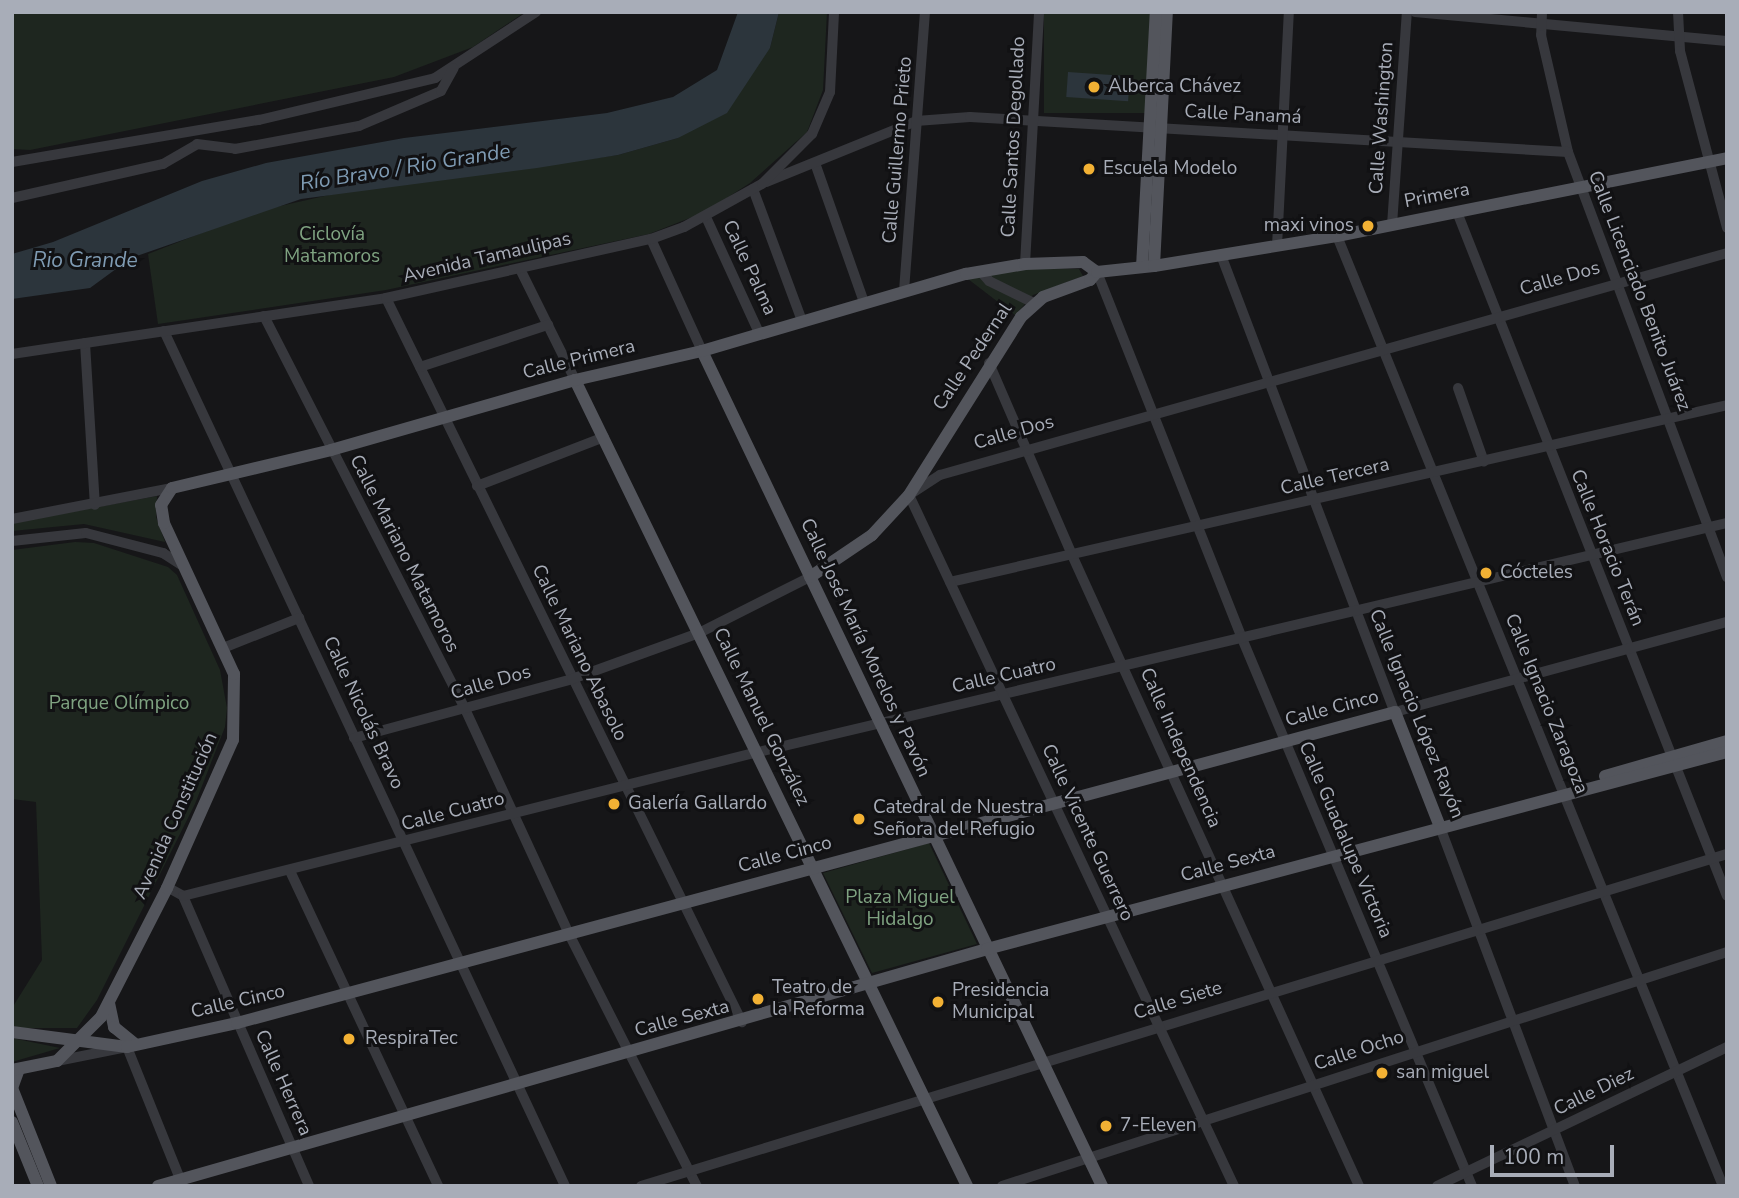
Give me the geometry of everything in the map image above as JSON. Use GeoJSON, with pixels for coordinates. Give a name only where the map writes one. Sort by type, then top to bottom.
{"type":"FeatureCollection","features":[{"type":"Feature","properties":{"kind":"main road"},"geometry":{"type":"LineString","coordinates":[[1148,267],[1155,127],[1156,12]]}},
{"type":"Feature","properties":{"kind":"main road"},"geometry":{"type":"LineString","coordinates":[[1155,127],[1167,12]]}},
{"type":"Feature","properties":{"kind":"main road","name":"Primera"},"geometry":{"type":"LineString","coordinates":[[1148,267],[1338,236],[1727,158]]}},
{"type":"Feature","properties":{"kind":"main road","name":"Calle Primera"},"geometry":{"type":"LineString","coordinates":[[172,488],[331,450],[575,380],[702,351],[864,302],[981,272],[1025,264],[1083,262],[1097,272],[1148,267]]}},
{"type":"Feature","properties":{"kind":"main road","name":"Calle Pedernal"},"geometry":{"type":"LineString","coordinates":[[909,495],[989,362],[1034,303],[1090,280],[1097,272]]}},
{"type":"Feature","properties":{"kind":"main road","name":"Calle José María Morelos y Pavón"},"geometry":{"type":"LineString","coordinates":[[702,351],[1102,1186]]}},
{"type":"Feature","properties":{"kind":"main road","name":"Calle Manuel González"},"geometry":{"type":"LineString","coordinates":[[575,380],[967,1186]]}},
{"type":"Feature","properties":{"kind":"main road","name":"Avenida Constitución"},"geometry":{"type":"LineString","coordinates":[[16,1070],[57,1061],[79,1044],[110,1000],[167,887],[233,740],[236,689],[223,648],[183,566],[162,511],[172,488]]}},
{"type":"Feature","properties":{"kind":"main road","name":"Calle Dos"},"geometry":{"type":"LineString","coordinates":[[810,578],[872,535],[909,495]]}},
{"type":"Feature","properties":{"kind":"main road","name":"Calle Cinco"},"geometry":{"type":"LineString","coordinates":[[12,1032],[79,1044],[129,1043],[237,1023],[1395,712]]}},
{"type":"Feature","properties":{"kind":"main road","name":"Calle Ignacio López Rayón"},"geometry":{"type":"LineString","coordinates":[[1395,712],[1438,823]]}},
{"type":"Feature","properties":{"kind":"main road"},"geometry":{"type":"LineString","coordinates":[[1676,761],[1727,741]]}},
{"type":"Feature","properties":{"kind":"main road"},"geometry":{"type":"LineString","coordinates":[[1676,761],[1727,752]]}},
{"type":"Feature","properties":{"kind":"main road","name":"Calle Sexta"},"geometry":{"type":"LineString","coordinates":[[158,1186],[182,1183],[293,1148],[742,1022],[868,982],[1419,831],[1438,823],[1676,761]]}},
{"type":"Feature","properties":{"kind":"main road"},"geometry":{"type":"LineString","coordinates":[[110,1000],[111,1021],[129,1043]]}},
{"type":"Feature","properties":{"kind":"main road"},"geometry":{"type":"LineString","coordinates":[[16,1070],[12,1088],[38,1186]]}},
{"type":"Feature","properties":{"kind":"main road"},"geometry":{"type":"LineString","coordinates":[[12,1122],[51,1186]]}},
{"type":"Feature","properties":{"kind":"street"},"geometry":{"type":"LineString","coordinates":[[12,162],[259,120],[435,78],[536,12]]}},
{"type":"Feature","properties":{"kind":"street","name":"Avenida Tamaulipas"},"geometry":{"type":"LineString","coordinates":[[12,354],[386,298],[651,239],[706,218],[757,187],[803,145],[826,109],[834,59],[834,12]]}},
{"type":"Feature","properties":{"kind":"street","name":"Calle Guillermo Prieto"},"geometry":{"type":"LineString","coordinates":[[904,291],[925,12]]}},
{"type":"Feature","properties":{"kind":"street","name":"Calle Santos Degollado"},"geometry":{"type":"LineString","coordinates":[[1025,264],[1039,12]]}},
{"type":"Feature","properties":{"kind":"street"},"geometry":{"type":"LineString","coordinates":[[1277,246],[1280,135],[1289,12]]}},
{"type":"Feature","properties":{"kind":"street","name":"Calle Washington"},"geometry":{"type":"LineString","coordinates":[[1392,225],[1407,12]]}},
{"type":"Feature","properties":{"kind":"street"},"geometry":{"type":"LineString","coordinates":[[1415,12],[1727,41]]}},
{"type":"Feature","properties":{"kind":"street","name":"Calle Licenciado Benito Juárez"},"geometry":{"type":"LineString","coordinates":[[1542,12],[1541,24],[1567,152],[1619,282],[1727,578]]}},
{"type":"Feature","properties":{"kind":"street"},"geometry":{"type":"LineString","coordinates":[[1678,12],[1678,38],[1707,162],[1727,228]]}},
{"type":"Feature","properties":{"kind":"street"},"geometry":{"type":"LineString","coordinates":[[12,198],[163,164],[186,146],[197,144],[235,149],[359,126],[441,91],[455,67]]}},
{"type":"Feature","properties":{"kind":"street","name":"Calle Panamá"},"geometry":{"type":"LineString","coordinates":[[757,187],[916,121],[1033,120],[1567,152]]}},
{"type":"Feature","properties":{"kind":"street"},"geometry":{"type":"LineString","coordinates":[[815,163],[864,302]]}},
{"type":"Feature","properties":{"kind":"street"},"geometry":{"type":"LineString","coordinates":[[757,187],[802,321]]}},
{"type":"Feature","properties":{"kind":"street","name":"Calle Horacio Terán"},"geometry":{"type":"LineString","coordinates":[[1457,212],[1591,555],[1676,761],[1727,896]]}},
{"type":"Feature","properties":{"kind":"street","name":"Calle Palma"},"geometry":{"type":"LineString","coordinates":[[706,218],[759,333]]}},
{"type":"Feature","properties":{"kind":"street","name":"Calle Ignacio Zaragoza"},"geometry":{"type":"LineString","coordinates":[[1338,236],[1723,1186]]}},
{"type":"Feature","properties":{"kind":"street","name":"Calle José María Morelos y Pavón"},"geometry":{"type":"LineString","coordinates":[[651,239],[702,351]]}},
{"type":"Feature","properties":{"kind":"street","name":"Calle Dos"},"geometry":{"type":"LineString","coordinates":[[909,495],[940,475],[1026,449],[1727,253]]}},
{"type":"Feature","properties":{"kind":"street","name":"Calle Ignacio López Rayón"},"geometry":{"type":"LineString","coordinates":[[1221,255],[1354,611],[1395,712]]}},
{"type":"Feature","properties":{"kind":"street"},"geometry":{"type":"LineString","coordinates":[[520,269],[575,380]]}},
{"type":"Feature","properties":{"kind":"street"},"geometry":{"type":"LineString","coordinates":[[981,272],[989,281],[1034,303]]}},
{"type":"Feature","properties":{"kind":"street","name":"Calle Guadalupe Victoria"},"geometry":{"type":"LineString","coordinates":[[1097,272],[1241,636],[1472,1186]]}},
{"type":"Feature","properties":{"kind":"street","name":"Calle Mariano Abasolo"},"geometry":{"type":"LineString","coordinates":[[386,298],[623,785],[742,1022]]}},
{"type":"Feature","properties":{"kind":"street","name":"Calle Mariano Matamoros"},"geometry":{"type":"LineString","coordinates":[[264,316],[466,711],[568,932],[631,1052],[696,1186]]}},
{"type":"Feature","properties":{"kind":"street"},"geometry":{"type":"LineString","coordinates":[[420,367],[548,325]]}},
{"type":"Feature","properties":{"kind":"street","name":"Calle Nicolás Bravo"},"geometry":{"type":"LineString","coordinates":[[164,331],[565,1186]]}},
{"type":"Feature","properties":{"kind":"street"},"geometry":{"type":"LineString","coordinates":[[85,343],[95,505]]}},
{"type":"Feature","properties":{"kind":"street","name":"Calle Independencia"},"geometry":{"type":"LineString","coordinates":[[989,362],[1072,555],[1359,1186]]}},
{"type":"Feature","properties":{"kind":"street"},"geometry":{"type":"LineString","coordinates":[[1458,388],[1484,462]]}},
{"type":"Feature","properties":{"kind":"street","name":"Calle Tercera"},"geometry":{"type":"LineString","coordinates":[[950,582],[1727,405]]}},
{"type":"Feature","properties":{"kind":"street"},"geometry":{"type":"LineString","coordinates":[[477,486],[604,436]]}},
{"type":"Feature","properties":{"kind":"street","name":"Calle Primera"},"geometry":{"type":"LineString","coordinates":[[12,519],[172,488]]}},
{"type":"Feature","properties":{"kind":"street","name":"Calle Vicente Guerrero"},"geometry":{"type":"LineString","coordinates":[[909,495],[1004,694],[1105,917],[1234,1186]]}},
{"type":"Feature","properties":{"kind":"street","name":"Calle Cuatro"},"geometry":{"type":"LineString","coordinates":[[183,897],[758,752],[1727,523]]}},
{"type":"Feature","properties":{"kind":"street"},"geometry":{"type":"LineString","coordinates":[[12,541],[86,533],[163,552],[183,566]]}},
{"type":"Feature","properties":{"kind":"street","name":"Calle Dos"},"geometry":{"type":"LineString","coordinates":[[354,738],[466,711],[572,679],[699,633],[810,578]]}},
{"type":"Feature","properties":{"kind":"street"},"geometry":{"type":"LineString","coordinates":[[223,648],[299,618]]}},
{"type":"Feature","properties":{"kind":"street","name":"Calle Cinco"},"geometry":{"type":"LineString","coordinates":[[1395,712],[1727,622]]}},
{"type":"Feature","properties":{"kind":"street","name":"Calle Ignacio López Rayón"},"geometry":{"type":"LineString","coordinates":[[1438,823],[1575,1186]]}},
{"type":"Feature","properties":{"kind":"street","name":"Calle Siete"},"geometry":{"type":"LineString","coordinates":[[641,1186],[1479,926],[1727,853]]}},
{"type":"Feature","properties":{"kind":"street"},"geometry":{"type":"LineString","coordinates":[[290,871],[438,1186]]}},
{"type":"Feature","properties":{"kind":"street"},"geometry":{"type":"LineString","coordinates":[[167,887],[183,897]]}},
{"type":"Feature","properties":{"kind":"street","name":"Calle Herrera"},"geometry":{"type":"LineString","coordinates":[[183,897],[309,1186]]}},
{"type":"Feature","properties":{"kind":"street","name":"Calle Ocho"},"geometry":{"type":"LineString","coordinates":[[1002,1186],[1639,978],[1727,952]]}},
{"type":"Feature","properties":{"kind":"street"},"geometry":{"type":"LineString","coordinates":[[57,1061],[129,1043],[182,1183]]}},
{"type":"Feature","properties":{"kind":"street","name":"Calle Diez"},"geometry":{"type":"LineString","coordinates":[[1437,1186],[1727,1047]]}},
{"type":"Feature","properties":{"kind":"green space"},"geometry":{"type":"Polygon","coordinates":[[[12,12],[525,12],[473,47],[394,77],[30,150],[12,149],[12,12]]]}},
{"type":"Feature","properties":{"kind":"green space","name":"Ciclovía Matamoros"},"geometry":{"type":"Polygon","coordinates":[[[779,12],[827,12],[823,90],[807,132],[750,183],[705,212],[649,234],[386,290],[158,324],[148,254],[258,211],[338,193],[618,155],[678,138],[770,48],[779,12]]]}},
{"type":"Feature","properties":{"kind":"green space"},"geometry":{"type":"Polygon","coordinates":[[[1044,12],[1152,12],[1152,113],[1044,113],[1044,12]]]}},
{"type":"Feature","properties":{"kind":"green space"},"geometry":{"type":"Polygon","coordinates":[[[1028,268],[1079,269],[1083,276],[1033,295],[1015,315],[968,279],[1028,268]]]}},
{"type":"Feature","properties":{"kind":"green space"},"geometry":{"type":"Polygon","coordinates":[[[157,496],[156,517],[165,542],[84,524],[12,531],[12,523],[157,496]]]}},
{"type":"Feature","properties":{"kind":"green space","name":"Parque Olímpico"},"geometry":{"type":"Polygon","coordinates":[[[75,542],[94,543],[168,567],[177,575],[220,670],[227,708],[225,727],[195,804],[97,1000],[77,1028],[18,1028],[12,1025],[12,1008],[42,960],[36,802],[12,799],[12,550],[75,542]]]}},
{"type":"Feature","properties":{"kind":"green space","name":"Plaza Miguel Hidalgo"},"geometry":{"type":"Polygon","coordinates":[[[929,843],[977,944],[872,973],[823,873],[929,843]]]}},
{"type":"Feature","properties":{"kind":"green space"},"geometry":{"type":"Polygon","coordinates":[[[12,1038],[60,1048],[12,1062],[12,1038]]]}},
{"type":"Feature","properties":{"kind":"water","name":"Rio Grande"},"geometry":{"type":"Polygon","coordinates":[[[738,12],[779,12],[770,48],[727,113],[678,138],[618,155],[301,199],[131,258],[90,288],[12,299],[12,254],[53,242],[202,181],[266,163],[404,138],[607,113],[673,97],[717,70],[738,12]]]}},
{"type":"Feature","properties":{"kind":"water"},"geometry":{"type":"Polygon","coordinates":[[[1068,72],[1130,76],[1128,101],[1066,97],[1068,72]]]}},
{"type":"Feature","properties":{"kind":"place","name":"Alberca Chávez"},"geometry":{"type":"Point","coordinates":[1094,87]}},
{"type":"Feature","properties":{"kind":"place","name":"Escuela Modelo"},"geometry":{"type":"Point","coordinates":[1089,169]}},
{"type":"Feature","properties":{"kind":"place","name":"maxi vinos"},"geometry":{"type":"Point","coordinates":[1368,226]}},
{"type":"Feature","properties":{"kind":"place","name":"Cócteles"},"geometry":{"type":"Point","coordinates":[1486,573]}},
{"type":"Feature","properties":{"kind":"place","name":"Galería Gallardo"},"geometry":{"type":"Point","coordinates":[614,804]}},
{"type":"Feature","properties":{"kind":"place","name":"Catedral de Nuestra Señora del Refugio"},"geometry":{"type":"Point","coordinates":[859,819]}},
{"type":"Feature","properties":{"kind":"place","name":"Teatro de la Reforma"},"geometry":{"type":"Point","coordinates":[758,999]}},
{"type":"Feature","properties":{"kind":"place","name":"Presidencia Municipal"},"geometry":{"type":"Point","coordinates":[938,1002]}},
{"type":"Feature","properties":{"kind":"place","name":"RespiraTec"},"geometry":{"type":"Point","coordinates":[349,1039]}},
{"type":"Feature","properties":{"kind":"place","name":"san miguel"},"geometry":{"type":"Point","coordinates":[1382,1073]}},
{"type":"Feature","properties":{"kind":"place","name":"7-Eleven"},"geometry":{"type":"Point","coordinates":[1106,1126]}},
{"type":"Feature","properties":{"kind":"water label","name":"Río Bravo / Rio Grande"},"geometry":{"type":"Point","coordinates":[405,167]}}]}
